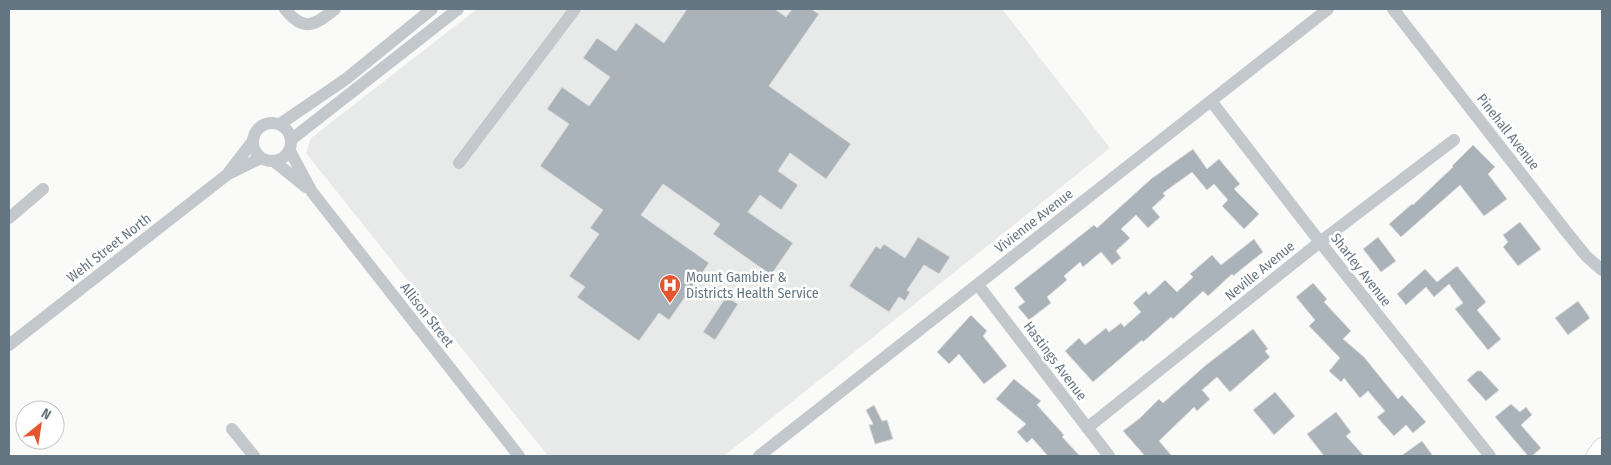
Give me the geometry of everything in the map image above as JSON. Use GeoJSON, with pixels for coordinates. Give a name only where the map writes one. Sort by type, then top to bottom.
{"type":"FeatureCollection","features":[{"type":"Feature","properties":{"kind":"highway"},"geometry":{"type":"LineString","coordinates":[[1595,456],[1602,446]]}},
{"type":"Feature","properties":{"kind":"street"},"geometry":{"type":"LineString","coordinates":[[285,9],[298,22],[308,25],[317,23],[335,9]]}},
{"type":"Feature","properties":{"kind":"street"},"geometry":{"type":"LineString","coordinates":[[280,124],[346,79],[432,9]]}},
{"type":"Feature","properties":{"kind":"street"},"geometry":{"type":"LineString","coordinates":[[291,145],[288,130],[280,124],[273,123],[260,126],[253,141],[256,153],[260,158],[275,162],[286,156],[291,145],[458,9]]}},
{"type":"Feature","properties":{"kind":"street"},"geometry":{"type":"LineString","coordinates":[[459,163],[575,9]]}},
{"type":"Feature","properties":{"kind":"street","name":"Vivienne Avenue"},"geometry":{"type":"LineString","coordinates":[[759,456],[1328,9]]}},
{"type":"Feature","properties":{"kind":"street","name":"Pinehall Avenue"},"geometry":{"type":"LineString","coordinates":[[1392,9],[1586,256],[1602,270]]}},
{"type":"Feature","properties":{"kind":"street","name":"Sharley Avenue"},"geometry":{"type":"LineString","coordinates":[[1211,101],[1490,456]]}},
{"type":"Feature","properties":{"kind":"street","name":"Neville Avenue"},"geometry":{"type":"LineString","coordinates":[[1087,428],[1320,242],[1454,140]]}},
{"type":"Feature","properties":{"kind":"street","name":"Wehl Street North"},"geometry":{"type":"LineString","coordinates":[[228,174],[253,141]]}},
{"type":"Feature","properties":{"kind":"street","name":"Allison Street"},"geometry":{"type":"LineString","coordinates":[[291,145],[312,192]]}},
{"type":"Feature","properties":{"kind":"street","name":"Wehl Street North"},"geometry":{"type":"LineString","coordinates":[[9,345],[228,174],[260,158]]}},
{"type":"Feature","properties":{"kind":"street","name":"Allison Street"},"geometry":{"type":"LineString","coordinates":[[275,162],[312,192],[519,456]]}},
{"type":"Feature","properties":{"kind":"street"},"geometry":{"type":"LineString","coordinates":[[9,218],[43,189]]}},
{"type":"Feature","properties":{"kind":"street","name":"Hastings Avenue"},"geometry":{"type":"LineString","coordinates":[[978,285],[1110,456]]}},
{"type":"Feature","properties":{"kind":"street"},"geometry":{"type":"LineString","coordinates":[[232,428],[254,456]]}},
{"type":"Feature","properties":{"kind":"shaded area","name":"Mount Gambier & Districts Health Service"},"geometry":{"type":"Polygon","coordinates":[[[477,9],[1002,9],[1110,148],[724,456],[548,456],[306,153],[311,138],[477,9]]]}},
{"type":"Feature","properties":{"kind":"building"},"geometry":{"type":"Polygon","coordinates":[[[687,9],[775,9],[786,17],[792,9],[811,9],[819,14],[769,86],[851,144],[826,179],[790,153],[778,171],[798,185],[781,210],[760,195],[748,212],[793,243],[771,275],[713,234],[720,224],[663,184],[641,215],[709,263],[669,320],[659,313],[639,341],[577,297],[585,287],[569,276],[599,234],[590,228],[603,210],[540,166],[569,124],[547,109],[562,87],[589,106],[610,77],[583,58],[597,38],[616,51],[636,23],[664,43],[687,9]]]}},
{"type":"Feature","properties":{"kind":"building"},"geometry":{"type":"Polygon","coordinates":[[[1473,145],[1495,167],[1488,174],[1507,199],[1484,216],[1460,185],[1401,237],[1389,224],[1413,205],[1473,145]]]}},
{"type":"Feature","properties":{"kind":"building"},"geometry":{"type":"Polygon","coordinates":[[[1193,149],[1207,169],[1219,159],[1240,184],[1234,189],[1259,214],[1244,229],[1222,206],[1228,200],[1214,184],[1207,190],[1192,172],[1163,193],[1165,196],[1152,208],[1160,217],[1148,228],[1136,215],[1121,229],[1130,238],[1116,251],[1121,258],[1112,265],[1101,252],[1083,267],[1080,262],[1064,276],[1067,280],[1047,297],[1051,303],[1029,320],[1018,307],[1025,302],[1014,288],[1094,225],[1097,228],[1151,179],[1193,149]]]}},
{"type":"Feature","properties":{"kind":"building"},"geometry":{"type":"Polygon","coordinates":[[[1520,222],[1541,249],[1518,266],[1503,247],[1508,242],[1503,235],[1520,222]]]}},
{"type":"Feature","properties":{"kind":"building"},"geometry":{"type":"Polygon","coordinates":[[[918,237],[950,257],[939,274],[924,265],[907,290],[910,292],[905,301],[899,297],[889,312],[849,286],[876,246],[880,249],[884,244],[905,258],[918,237]]]}},
{"type":"Feature","properties":{"kind":"building"},"geometry":{"type":"Polygon","coordinates":[[[1378,237],[1396,261],[1381,272],[1363,249],[1378,237]]]}},
{"type":"Feature","properties":{"kind":"building"},"geometry":{"type":"Polygon","coordinates":[[[1254,239],[1263,252],[1233,276],[1232,274],[1208,296],[1203,291],[1173,319],[1171,317],[1093,382],[1065,351],[1079,338],[1085,345],[1106,328],[1109,332],[1121,323],[1124,327],[1141,312],[1133,303],[1146,291],[1149,295],[1165,280],[1177,292],[1193,277],[1190,274],[1212,255],[1221,265],[1254,239]]]}},
{"type":"Feature","properties":{"kind":"building"},"geometry":{"type":"Polygon","coordinates":[[[1457,266],[1486,302],[1477,310],[1501,339],[1488,350],[1455,309],[1463,303],[1449,284],[1434,297],[1426,287],[1406,305],[1397,294],[1425,269],[1437,282],[1457,266]]]}},
{"type":"Feature","properties":{"kind":"building"},"geometry":{"type":"Polygon","coordinates":[[[1313,283],[1327,299],[1324,302],[1351,331],[1343,339],[1364,357],[1398,399],[1402,395],[1426,422],[1413,433],[1406,425],[1394,436],[1377,417],[1385,411],[1368,391],[1360,398],[1344,378],[1341,382],[1329,371],[1340,358],[1309,326],[1315,320],[1296,297],[1313,283]]]}},
{"type":"Feature","properties":{"kind":"building"},"geometry":{"type":"Polygon","coordinates":[[[726,297],[738,304],[715,340],[703,332],[726,297]]]}},
{"type":"Feature","properties":{"kind":"building"},"geometry":{"type":"Polygon","coordinates":[[[1578,301],[1590,318],[1568,335],[1555,318],[1578,301]]]}},
{"type":"Feature","properties":{"kind":"building"},"geometry":{"type":"Polygon","coordinates":[[[971,315],[987,331],[983,336],[1007,366],[984,384],[959,354],[949,364],[937,352],[971,315]]]}},
{"type":"Feature","properties":{"kind":"building"},"geometry":{"type":"Polygon","coordinates":[[[1253,329],[1268,349],[1265,351],[1270,357],[1230,392],[1217,377],[1202,390],[1210,399],[1197,411],[1194,407],[1159,441],[1172,456],[1145,456],[1123,431],[1140,418],[1159,399],[1163,403],[1206,365],[1253,329]]]}},
{"type":"Feature","properties":{"kind":"building"},"geometry":{"type":"Polygon","coordinates":[[[1477,371],[1481,371],[1499,390],[1486,401],[1467,380],[1477,371]]]}},
{"type":"Feature","properties":{"kind":"building"},"geometry":{"type":"Polygon","coordinates":[[[1014,379],[1041,401],[1037,405],[1064,435],[1062,437],[1080,456],[1048,456],[1032,438],[1027,443],[1017,432],[1026,424],[996,399],[1014,379]]]}},
{"type":"Feature","properties":{"kind":"building"},"geometry":{"type":"Polygon","coordinates":[[[1275,392],[1295,416],[1274,435],[1253,410],[1275,392]]]}},
{"type":"Feature","properties":{"kind":"building"},"geometry":{"type":"Polygon","coordinates":[[[1511,404],[1520,412],[1526,407],[1532,415],[1521,425],[1541,448],[1532,456],[1528,456],[1495,417],[1511,404]]]}},
{"type":"Feature","properties":{"kind":"building"},"geometry":{"type":"Polygon","coordinates":[[[874,405],[882,421],[887,420],[893,439],[875,444],[869,425],[873,424],[866,410],[874,405]]]}},
{"type":"Feature","properties":{"kind":"building"},"geometry":{"type":"Polygon","coordinates":[[[1336,412],[1351,432],[1346,436],[1364,456],[1324,456],[1307,434],[1336,412]]]}},
{"type":"Feature","properties":{"kind":"building"},"geometry":{"type":"Polygon","coordinates":[[[1422,441],[1433,456],[1401,456],[1422,441]]]}},
{"type":"Feature","properties":{"kind":"place","name":"Mount Gambier & Districts Health Service"},"geometry":{"type":"Point","coordinates":[670,304]}}]}
